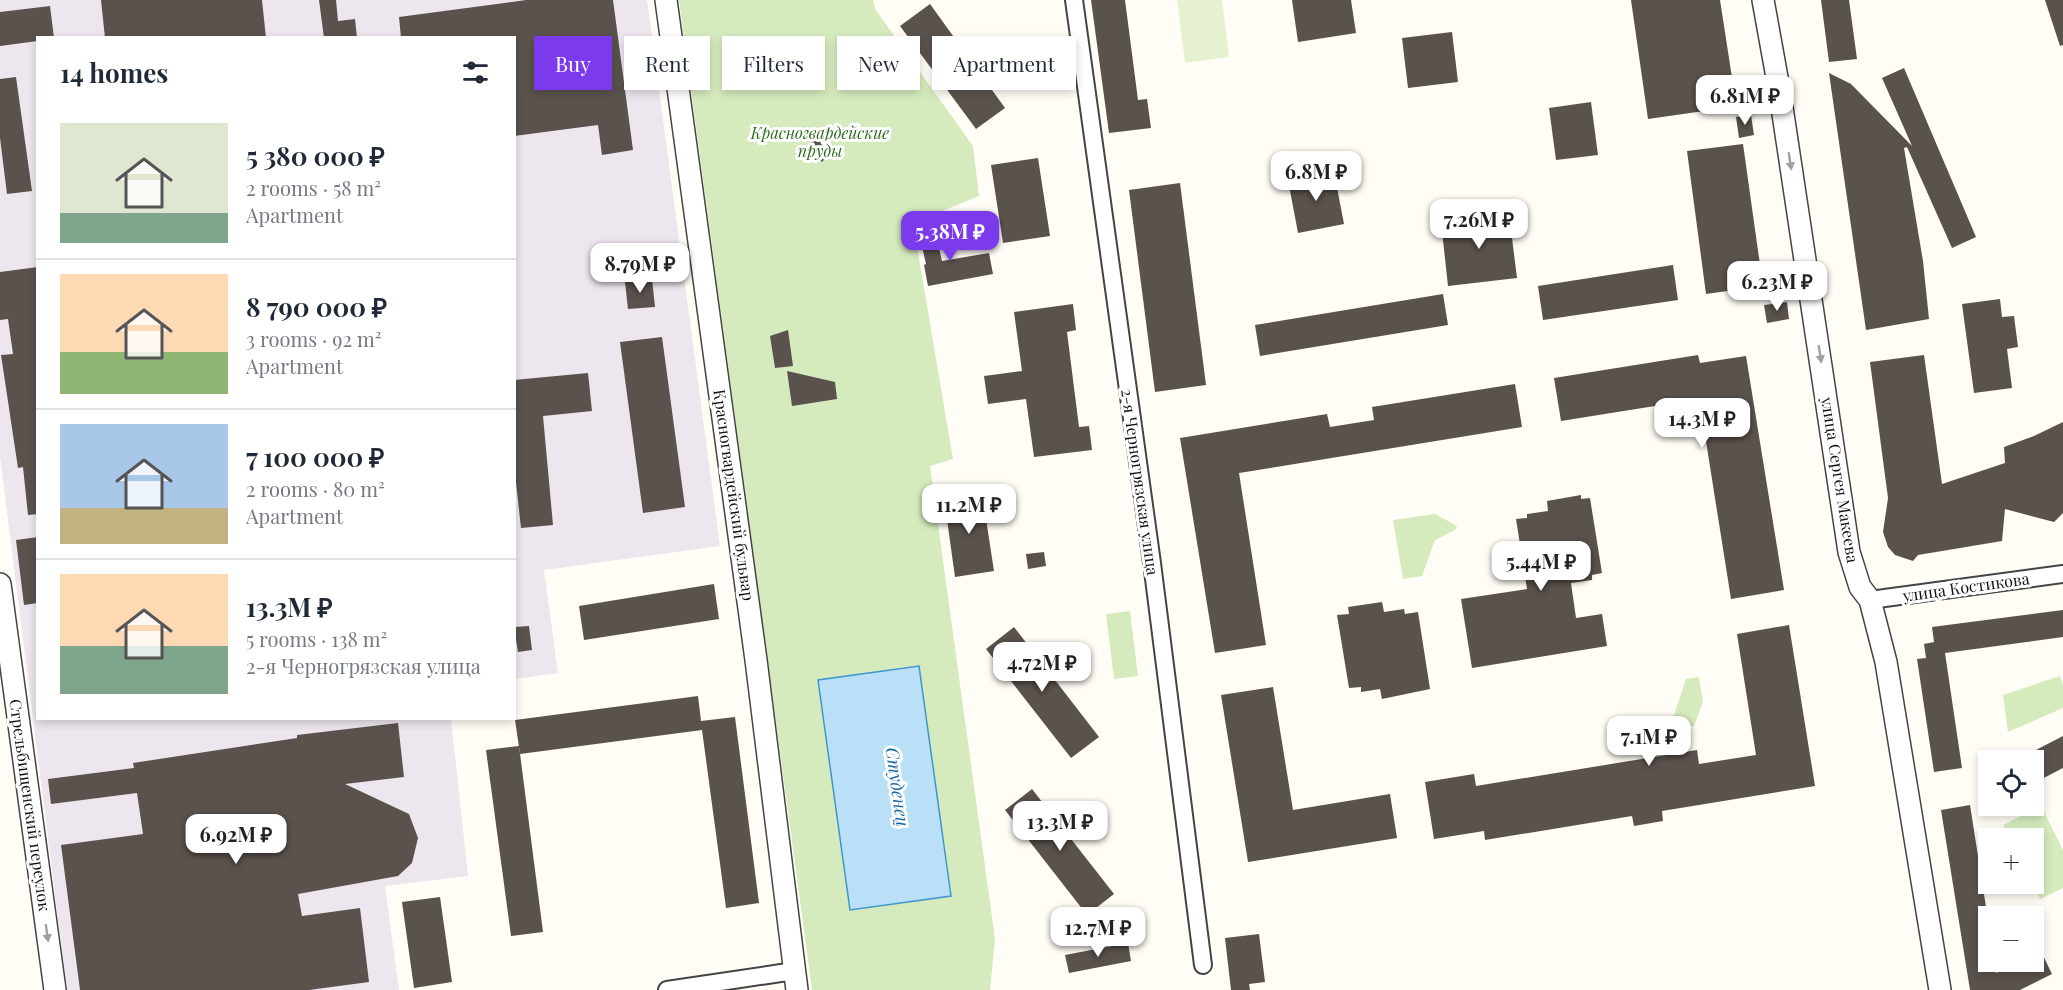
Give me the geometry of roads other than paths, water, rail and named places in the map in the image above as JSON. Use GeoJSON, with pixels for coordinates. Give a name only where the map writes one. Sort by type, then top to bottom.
{"type":"FeatureCollection","features":[{"type":"Feature","properties":{"kind":"street","name":"Красногвардейский бульвар"},"geometry":{"type":"LineString","coordinates":[[666,0],[756,660],[795,981]]}},
{"type":"Feature","properties":{"kind":"street","name":"2-я Черногрязская улица"},"geometry":{"type":"LineString","coordinates":[[1074,0],[1150,552],[1203,965]]}},
{"type":"Feature","properties":{"kind":"street","name":"улица Сергея Макеева"},"geometry":{"type":"LineString","coordinates":[[1762,0],[1790,162],[1849,552],[1860,587],[1870,600],[1886,662],[1940,990]]}},
{"type":"Feature","properties":{"kind":"street","name":"улица Костикова"},"geometry":{"type":"LineString","coordinates":[[1870,600],[2063,574]]}},
{"type":"Feature","properties":{"kind":"street","name":"Стрельбищенский переулок"},"geometry":{"type":"LineString","coordinates":[[0,584],[55,990]]}},
{"type":"Feature","properties":{"kind":"street"},"geometry":{"type":"LineString","coordinates":[[667,990],[795,981]]}},
{"type":"Feature","properties":{"kind":"water","name":"Студенец"},"geometry":{"type":"Polygon","coordinates":[[[919,666],[951,896],[850,910],[818,680],[919,666]]]}},
{"type":"Feature","properties":{"kind":"park label","name":"Красногвардейские пруды"},"geometry":{"type":"Point","coordinates":[820,142]}}]}
